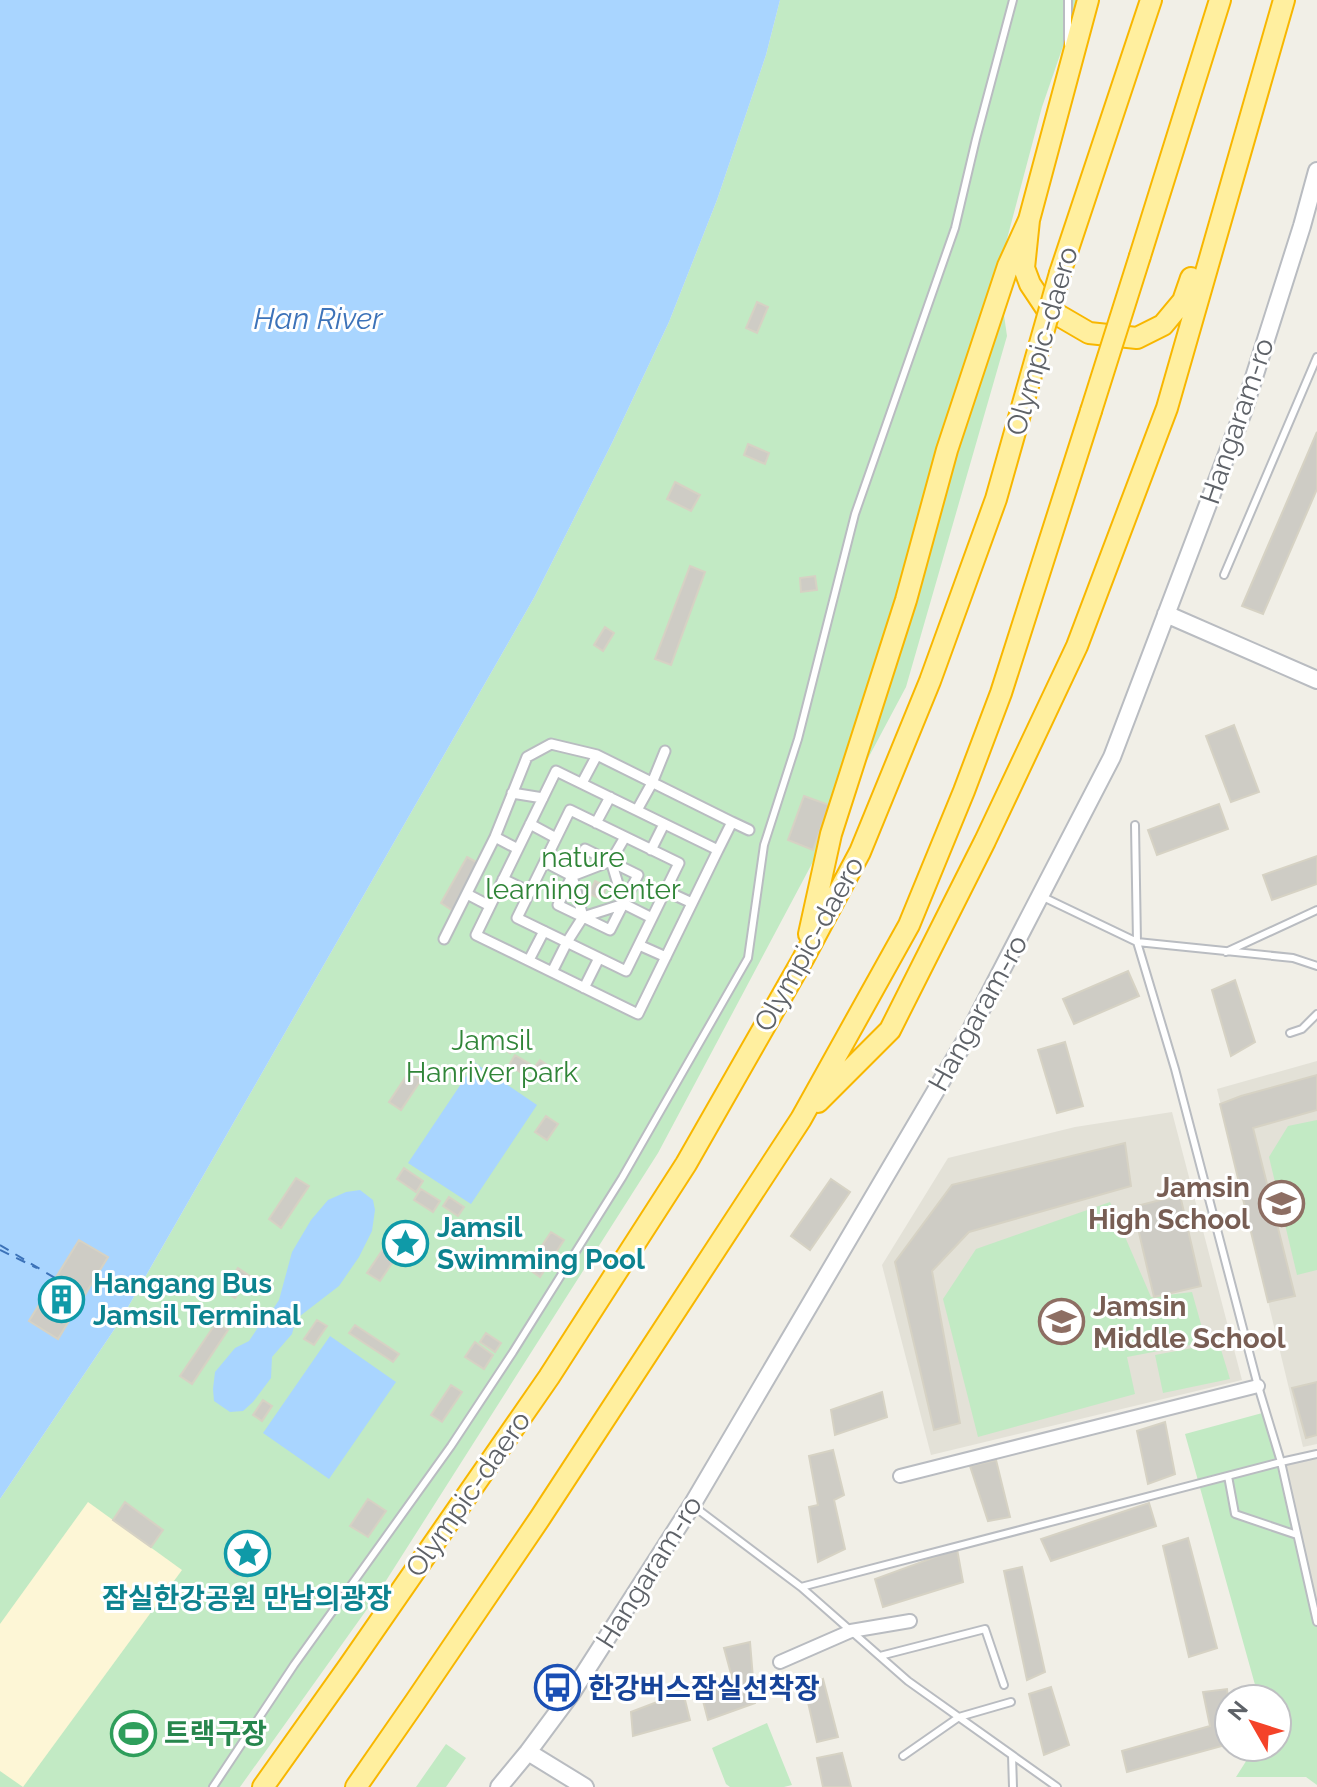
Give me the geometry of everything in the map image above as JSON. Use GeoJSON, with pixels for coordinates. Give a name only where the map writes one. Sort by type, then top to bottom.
{"type":"FeatureCollection","features":[{"type":"Feature","properties":{"kind":"highway"},"geometry":{"type":"LineString","coordinates":[[1088,0],[1029,220],[1024,268],[1030,284],[1046,308],[1089,333],[1137,338],[1163,325],[1183,301],[1204,241],[1231,182]]}},
{"type":"Feature","properties":{"kind":"highway","name":"Olympic-daero"},"geometry":{"type":"LineString","coordinates":[[263,1787],[549,1377],[686,1164],[860,852],[930,681],[996,499],[1060,273],[1151,0]]}},
{"type":"Feature","properties":{"kind":"highway"},"geometry":{"type":"LineString","coordinates":[[356,1787],[540,1518],[801,1119],[902,939],[1001,693],[1220,0]]}},
{"type":"Feature","properties":{"kind":"highway"},"geometry":{"type":"LineString","coordinates":[[801,1119],[890,1030],[985,841],[1077,646],[1167,408],[1284,0]]}},
{"type":"Feature","properties":{"kind":"highway"},"geometry":{"type":"LineString","coordinates":[[803,959],[831,834],[906,600],[947,450],[1008,266],[1029,220]]}},
{"type":"Feature","properties":{"kind":"street","name":"Hangaram-ro"},"geometry":{"type":"LineString","coordinates":[[499,1787],[571,1694],[692,1505],[965,1041],[1112,757],[1243,412],[1317,171]]}},
{"type":"Feature","properties":{"kind":"street"},"geometry":{"type":"LineString","coordinates":[[1166,614],[1317,680]]}},
{"type":"Feature","properties":{"kind":"street"},"geometry":{"type":"LineString","coordinates":[[444,939],[495,837],[527,757],[551,744],[597,755],[749,830]]}},
{"type":"Feature","properties":{"kind":"street"},"geometry":{"type":"LineString","coordinates":[[637,810],[665,751]]}},
{"type":"Feature","properties":{"kind":"street"},"geometry":{"type":"LineString","coordinates":[[582,783],[597,755]]}},
{"type":"Feature","properties":{"kind":"street"},"geometry":{"type":"LineString","coordinates":[[718,850],[556,771],[476,935],[638,1014],[732,822]]}},
{"type":"Feature","properties":{"kind":"street"},"geometry":{"type":"LineString","coordinates":[[512,793],[543,798]]}},
{"type":"Feature","properties":{"kind":"street"},"geometry":{"type":"LineString","coordinates":[[596,823],[610,797]]}},
{"type":"Feature","properties":{"kind":"street"},"geometry":{"type":"LineString","coordinates":[[570,810],[596,823],[679,863],[626,971],[517,918],[570,810]]}},
{"type":"Feature","properties":{"kind":"street"},"geometry":{"type":"LineString","coordinates":[[530,824],[556,838]]}},
{"type":"Feature","properties":{"kind":"street"},"geometry":{"type":"LineString","coordinates":[[651,850],[664,824]]}},
{"type":"Feature","properties":{"kind":"street"},"geometry":{"type":"LineString","coordinates":[[495,837],[518,849]]}},
{"type":"Feature","properties":{"kind":"street"},"geometry":{"type":"LineString","coordinates":[[572,876],[611,861],[625,837]]}},
{"type":"Feature","properties":{"kind":"street"},"geometry":{"type":"LineString","coordinates":[[585,849],[611,861],[638,875],[610,930],[558,905],[585,849]]}},
{"type":"Feature","properties":{"kind":"street"},"geometry":{"type":"LineString","coordinates":[[611,861],[624,904]]}},
{"type":"Feature","properties":{"kind":"street"},"geometry":{"type":"LineString","coordinates":[[545,862],[572,876],[583,917]]}},
{"type":"Feature","properties":{"kind":"street"},"geometry":{"type":"LineString","coordinates":[[503,879],[530,892]]}},
{"type":"Feature","properties":{"kind":"street"},"geometry":{"type":"LineString","coordinates":[[666,891],[692,903]]}},
{"type":"Feature","properties":{"kind":"street"},"geometry":{"type":"LineString","coordinates":[[467,894],[490,906]]}},
{"type":"Feature","properties":{"kind":"street"},"geometry":{"type":"LineString","coordinates":[[552,972],[583,917],[624,904],[652,918]]}},
{"type":"Feature","properties":{"kind":"street"},"geometry":{"type":"LineString","coordinates":[[529,960],[544,931]]}},
{"type":"Feature","properties":{"kind":"street"},"geometry":{"type":"LineString","coordinates":[[639,945],[666,957]]}},
{"type":"Feature","properties":{"kind":"street"},"geometry":{"type":"LineString","coordinates":[[584,988],[599,958]]}},
{"type":"Feature","properties":{"kind":"street"},"geometry":{"type":"LineString","coordinates":[[900,1476],[1258,1386]]}},
{"type":"Feature","properties":{"kind":"street"},"geometry":{"type":"LineString","coordinates":[[780,1662],[851,1631],[910,1621]]}},
{"type":"Feature","properties":{"kind":"street"},"geometry":{"type":"LineString","coordinates":[[528,1752],[585,1787]]}},
{"type":"Feature","properties":{"kind":"lane"},"geometry":{"type":"LineString","coordinates":[[213,1787],[294,1665],[451,1446],[513,1352],[622,1178],[748,958],[764,845],[798,739],[855,514],[955,228],[1013,0]]}},
{"type":"Feature","properties":{"kind":"lane"},"geometry":{"type":"LineString","coordinates":[[1068,0],[1068,75]]}},
{"type":"Feature","properties":{"kind":"lane"},"geometry":{"type":"LineString","coordinates":[[1224,575],[1317,357]]}},
{"type":"Feature","properties":{"kind":"lane"},"geometry":{"type":"LineString","coordinates":[[1135,825],[1137,942],[1175,1069],[1258,1386],[1281,1462],[1317,1622]]}},
{"type":"Feature","properties":{"kind":"lane"},"geometry":{"type":"LineString","coordinates":[[1041,896],[1137,942],[1293,958],[1317,966]]}},
{"type":"Feature","properties":{"kind":"lane"},"geometry":{"type":"LineString","coordinates":[[1226,952],[1317,910]]}},
{"type":"Feature","properties":{"kind":"lane"},"geometry":{"type":"LineString","coordinates":[[1290,1033],[1302,1029],[1317,1014]]}},
{"type":"Feature","properties":{"kind":"lane"},"geometry":{"type":"LineString","coordinates":[[801,1587],[1317,1454]]}},
{"type":"Feature","properties":{"kind":"lane"},"geometry":{"type":"LineString","coordinates":[[1228,1476],[1235,1514],[1297,1535]]}},
{"type":"Feature","properties":{"kind":"lane"},"geometry":{"type":"LineString","coordinates":[[692,1505],[801,1587],[908,1681],[1057,1787]]}},
{"type":"Feature","properties":{"kind":"lane"},"geometry":{"type":"LineString","coordinates":[[880,1656],[985,1629],[1004,1685]]}},
{"type":"Feature","properties":{"kind":"lane"},"geometry":{"type":"LineString","coordinates":[[903,1756],[959,1717],[1011,1702]]}},
{"type":"Feature","properties":{"kind":"lane"},"geometry":{"type":"LineString","coordinates":[[1012,1755],[1013,1787]]}},
{"type":"Feature","properties":{"kind":"shaded area","name":"Jamsin High School"},"geometry":{"type":"Polygon","coordinates":[[[1317,1061],[1317,1444],[1303,1447],[1217,1089],[1317,1061]]]}},
{"type":"Feature","properties":{"kind":"shaded area","name":"Jamsin Middle School"},"geometry":{"type":"Polygon","coordinates":[[[1172,1112],[1242,1380],[931,1455],[882,1265],[948,1158],[1075,1127],[1172,1112]]]}},
{"type":"Feature","properties":{"kind":"shaded area"},"geometry":{"type":"Polygon","coordinates":[[[1317,1454],[1317,1622],[1281,1462],[1317,1454]]]}},
{"type":"Feature","properties":{"kind":"green space","name":"Jamsil Hanriver park"},"geometry":{"type":"Polygon","coordinates":[[[780,0],[1079,0],[1042,107],[998,273],[1007,336],[906,687],[658,1153],[375,1598],[240,1787],[0,1787],[0,1499],[120,1321],[535,596],[669,322],[717,200],[766,55],[780,0]]]}},
{"type":"Feature","properties":{"kind":"green space"},"geometry":{"type":"Polygon","coordinates":[[[1317,1120],[1317,1270],[1297,1275],[1269,1157],[1288,1126],[1317,1120]]]}},
{"type":"Feature","properties":{"kind":"green space"},"geometry":{"type":"Polygon","coordinates":[[[1110,1202],[1151,1297],[1192,1292],[1206,1342],[1127,1357],[1135,1394],[978,1437],[943,1299],[976,1249],[1110,1202]]]}},
{"type":"Feature","properties":{"kind":"green space"},"geometry":{"type":"Polygon","coordinates":[[[1219,1343],[1230,1379],[1163,1393],[1155,1355],[1219,1343]]]}},
{"type":"Feature","properties":{"kind":"green space"},"geometry":{"type":"Polygon","coordinates":[[[1266,1412],[1317,1622],[1317,1785],[1306,1777],[1236,1777],[1245,1763],[1293,1763],[1293,1683],[1255,1683],[1185,1434],[1266,1412]]]}},
{"type":"Feature","properties":{"kind":"green space"},"geometry":{"type":"Polygon","coordinates":[[[767,1723],[792,1785],[730,1787],[712,1748],[767,1723]]]}},
{"type":"Feature","properties":{"kind":"green space"},"geometry":{"type":"Polygon","coordinates":[[[446,1744],[466,1758],[446,1787],[416,1787],[446,1744]]]}},
{"type":"Feature","properties":{"kind":"sand"},"geometry":{"type":"Polygon","coordinates":[[[88,1502],[182,1570],[23,1787],[0,1771],[0,1624],[88,1502]]]}},
{"type":"Feature","properties":{"kind":"water","name":"Han River"},"geometry":{"type":"Polygon","coordinates":[[[0,0],[780,0],[766,55],[717,200],[669,322],[535,596],[120,1321],[0,1499],[0,0]]]}},
{"type":"Feature","properties":{"kind":"water"},"geometry":{"type":"Polygon","coordinates":[[[475,1063],[537,1105],[471,1204],[408,1163],[475,1063]]]}},
{"type":"Feature","properties":{"kind":"water"},"geometry":{"type":"Polygon","coordinates":[[[360,1190],[373,1200],[375,1210],[372,1231],[359,1257],[339,1286],[300,1316],[292,1334],[272,1357],[271,1378],[253,1402],[243,1411],[230,1412],[214,1401],[215,1372],[235,1348],[249,1341],[259,1320],[279,1300],[292,1252],[311,1220],[328,1200],[360,1190]]]}},
{"type":"Feature","properties":{"kind":"water"},"geometry":{"type":"Polygon","coordinates":[[[330,1336],[396,1382],[329,1479],[263,1433],[330,1336]]]}},
{"type":"Feature","properties":{"kind":"building"},"geometry":{"type":"Polygon","coordinates":[[[757,302],[768,307],[757,333],[746,328],[757,302]]]}},
{"type":"Feature","properties":{"kind":"building"},"geometry":{"type":"Polygon","coordinates":[[[1317,432],[1317,489],[1263,614],[1242,606],[1317,432]]]}},
{"type":"Feature","properties":{"kind":"building"},"geometry":{"type":"Polygon","coordinates":[[[748,444],[769,453],[765,464],[744,455],[748,444]]]}},
{"type":"Feature","properties":{"kind":"building"},"geometry":{"type":"Polygon","coordinates":[[[675,482],[700,495],[691,511],[667,499],[675,482]]]}},
{"type":"Feature","properties":{"kind":"building"},"geometry":{"type":"Polygon","coordinates":[[[690,566],[705,572],[671,665],[655,659],[690,566]]]}},
{"type":"Feature","properties":{"kind":"building"},"geometry":{"type":"Polygon","coordinates":[[[815,576],[817,590],[801,592],[800,578],[815,576]]]}},
{"type":"Feature","properties":{"kind":"building"},"geometry":{"type":"Polygon","coordinates":[[[605,627],[614,633],[603,651],[594,645],[605,627]]]}},
{"type":"Feature","properties":{"kind":"building"},"geometry":{"type":"Polygon","coordinates":[[[1234,725],[1259,792],[1231,802],[1206,736],[1234,725]]]}},
{"type":"Feature","properties":{"kind":"building"},"geometry":{"type":"Polygon","coordinates":[[[804,796],[829,805],[813,850],[788,840],[804,796]]]}},
{"type":"Feature","properties":{"kind":"building"},"geometry":{"type":"Polygon","coordinates":[[[1219,804],[1228,829],[1157,855],[1148,830],[1219,804]]]}},
{"type":"Feature","properties":{"kind":"building"},"geometry":{"type":"Polygon","coordinates":[[[1317,856],[1317,884],[1272,900],[1263,875],[1317,856]]]}},
{"type":"Feature","properties":{"kind":"building"},"geometry":{"type":"Polygon","coordinates":[[[467,857],[480,864],[453,911],[441,903],[467,857]]]}},
{"type":"Feature","properties":{"kind":"building"},"geometry":{"type":"Polygon","coordinates":[[[595,881],[607,887],[601,899],[589,894],[595,881]]]}},
{"type":"Feature","properties":{"kind":"building"},"geometry":{"type":"Polygon","coordinates":[[[1128,971],[1139,996],[1074,1024],[1063,999],[1128,971]]]}},
{"type":"Feature","properties":{"kind":"building"},"geometry":{"type":"Polygon","coordinates":[[[1235,980],[1255,1042],[1231,1056],[1212,990],[1235,980]]]}},
{"type":"Feature","properties":{"kind":"building"},"geometry":{"type":"Polygon","coordinates":[[[500,1034],[516,1044],[510,1053],[494,1042],[500,1034]]]}},
{"type":"Feature","properties":{"kind":"building"},"geometry":{"type":"Polygon","coordinates":[[[1065,1042],[1083,1106],[1057,1113],[1038,1050],[1065,1042]]]}},
{"type":"Feature","properties":{"kind":"building"},"geometry":{"type":"Polygon","coordinates":[[[515,1055],[530,1064],[523,1074],[509,1065],[515,1055]]]}},
{"type":"Feature","properties":{"kind":"building"},"geometry":{"type":"Polygon","coordinates":[[[540,1060],[556,1071],[550,1080],[533,1069],[540,1060]]]}},
{"type":"Feature","properties":{"kind":"building"},"geometry":{"type":"Polygon","coordinates":[[[409,1072],[421,1080],[401,1110],[389,1102],[409,1072]]]}},
{"type":"Feature","properties":{"kind":"building"},"geometry":{"type":"Polygon","coordinates":[[[1317,1075],[1317,1110],[1253,1128],[1295,1296],[1268,1302],[1220,1104],[1317,1075]]]}},
{"type":"Feature","properties":{"kind":"building"},"geometry":{"type":"Polygon","coordinates":[[[546,1116],[558,1124],[547,1140],[535,1132],[546,1116]]]}},
{"type":"Feature","properties":{"kind":"building"},"geometry":{"type":"Polygon","coordinates":[[[1125,1143],[1131,1186],[969,1232],[932,1271],[960,1423],[934,1430],[895,1262],[952,1185],[1125,1143]]]}},
{"type":"Feature","properties":{"kind":"building"},"geometry":{"type":"Polygon","coordinates":[[[404,1168],[423,1181],[416,1192],[397,1179],[404,1168]]]}},
{"type":"Feature","properties":{"kind":"building"},"geometry":{"type":"Polygon","coordinates":[[[296,1178],[309,1186],[281,1228],[269,1219],[296,1178]]]}},
{"type":"Feature","properties":{"kind":"building"},"geometry":{"type":"Polygon","coordinates":[[[831,1179],[850,1192],[810,1250],[791,1236],[831,1179]]]}},
{"type":"Feature","properties":{"kind":"building"},"geometry":{"type":"Polygon","coordinates":[[[421,1189],[440,1201],[433,1212],[414,1200],[421,1189]]]}},
{"type":"Feature","properties":{"kind":"building"},"geometry":{"type":"Polygon","coordinates":[[[1180,1195],[1201,1286],[1154,1297],[1133,1207],[1180,1195]]]}},
{"type":"Feature","properties":{"kind":"building"},"geometry":{"type":"Polygon","coordinates":[[[449,1197],[464,1207],[458,1216],[443,1206],[449,1197]]]}},
{"type":"Feature","properties":{"kind":"building"},"geometry":{"type":"Polygon","coordinates":[[[402,1221],[415,1229],[380,1281],[367,1273],[402,1221]]]}},
{"type":"Feature","properties":{"kind":"building"},"geometry":{"type":"Polygon","coordinates":[[[551,1232],[564,1240],[540,1277],[527,1268],[551,1232]]]}},
{"type":"Feature","properties":{"kind":"building","name":"Hangang Bus Jamsil Terminal"},"geometry":{"type":"Polygon","coordinates":[[[79,1240],[108,1257],[58,1339],[29,1321],[79,1240]]]}},
{"type":"Feature","properties":{"kind":"building"},"geometry":{"type":"Polygon","coordinates":[[[238,1268],[250,1276],[235,1298],[223,1290],[238,1268]]]}},
{"type":"Feature","properties":{"kind":"building"},"geometry":{"type":"Polygon","coordinates":[[[317,1320],[327,1326],[314,1345],[304,1339],[317,1320]]]}},
{"type":"Feature","properties":{"kind":"building"},"geometry":{"type":"Polygon","coordinates":[[[216,1323],[228,1330],[192,1384],[180,1376],[216,1323]]]}},
{"type":"Feature","properties":{"kind":"building"},"geometry":{"type":"Polygon","coordinates":[[[355,1325],[399,1354],[393,1362],[349,1333],[355,1325]]]}},
{"type":"Feature","properties":{"kind":"building"},"geometry":{"type":"Polygon","coordinates":[[[486,1333],[501,1343],[495,1352],[480,1342],[486,1333]]]}},
{"type":"Feature","properties":{"kind":"building"},"geometry":{"type":"Polygon","coordinates":[[[475,1342],[493,1355],[484,1369],[465,1357],[475,1342]]]}},
{"type":"Feature","properties":{"kind":"building"},"geometry":{"type":"Polygon","coordinates":[[[1317,1382],[1317,1435],[1306,1438],[1292,1388],[1317,1382]]]}},
{"type":"Feature","properties":{"kind":"building"},"geometry":{"type":"Polygon","coordinates":[[[451,1385],[462,1392],[442,1422],[431,1415],[451,1385]]]}},
{"type":"Feature","properties":{"kind":"building"},"geometry":{"type":"Polygon","coordinates":[[[882,1392],[887,1417],[835,1435],[831,1410],[882,1392]]]}},
{"type":"Feature","properties":{"kind":"building"},"geometry":{"type":"Polygon","coordinates":[[[263,1400],[272,1406],[262,1421],[253,1415],[263,1400]]]}},
{"type":"Feature","properties":{"kind":"building"},"geometry":{"type":"Polygon","coordinates":[[[1165,1422],[1175,1474],[1148,1484],[1137,1431],[1165,1422]]]}},
{"type":"Feature","properties":{"kind":"building"},"geometry":{"type":"Polygon","coordinates":[[[833,1450],[844,1495],[834,1500],[845,1549],[818,1562],[809,1507],[818,1505],[809,1456],[833,1450]]]}},
{"type":"Feature","properties":{"kind":"building"},"geometry":{"type":"Polygon","coordinates":[[[996,1460],[1010,1517],[988,1521],[970,1466],[996,1460]]]}},
{"type":"Feature","properties":{"kind":"building"},"geometry":{"type":"Polygon","coordinates":[[[368,1499],[386,1511],[368,1537],[350,1526],[368,1499]]]}},
{"type":"Feature","properties":{"kind":"building"},"geometry":{"type":"Polygon","coordinates":[[[125,1502],[163,1530],[151,1547],[113,1520],[125,1502]]]}},
{"type":"Feature","properties":{"kind":"building"},"geometry":{"type":"Polygon","coordinates":[[[1149,1503],[1156,1526],[1051,1561],[1041,1539],[1149,1503]]]}},
{"type":"Feature","properties":{"kind":"building"},"geometry":{"type":"Polygon","coordinates":[[[1188,1538],[1217,1648],[1189,1657],[1163,1546],[1188,1538]]]}},
{"type":"Feature","properties":{"kind":"building"},"geometry":{"type":"Polygon","coordinates":[[[957,1549],[963,1582],[883,1607],[875,1579],[957,1549]]]}},
{"type":"Feature","properties":{"kind":"building"},"geometry":{"type":"Polygon","coordinates":[[[236,1557],[246,1564],[237,1575],[228,1568],[236,1557]]]}},
{"type":"Feature","properties":{"kind":"building"},"geometry":{"type":"Polygon","coordinates":[[[1022,1567],[1045,1672],[1027,1680],[1004,1571],[1022,1567]]]}},
{"type":"Feature","properties":{"kind":"building"},"geometry":{"type":"Polygon","coordinates":[[[750,1642],[755,1703],[708,1720],[701,1693],[733,1681],[724,1648],[750,1642]]]}},
{"type":"Feature","properties":{"kind":"building"},"geometry":{"type":"Polygon","coordinates":[[[823,1679],[838,1737],[817,1742],[805,1689],[823,1679]]]}},
{"type":"Feature","properties":{"kind":"building"},"geometry":{"type":"Polygon","coordinates":[[[1051,1687],[1069,1745],[1044,1755],[1029,1694],[1051,1687]]]}},
{"type":"Feature","properties":{"kind":"building"},"geometry":{"type":"Polygon","coordinates":[[[1213,1691],[1213,1748],[1127,1772],[1122,1751],[1210,1726],[1203,1692],[1213,1691]]]}},
{"type":"Feature","properties":{"kind":"building"},"geometry":{"type":"Polygon","coordinates":[[[683,1692],[690,1720],[633,1736],[631,1712],[683,1692]]]}},
{"type":"Feature","properties":{"kind":"building"},"geometry":{"type":"Polygon","coordinates":[[[842,1753],[851,1787],[823,1787],[817,1758],[842,1753]]]}},
{"type":"Feature","properties":{"kind":"ferry route"},"geometry":{"type":"LineString","coordinates":[[0,1245],[55,1278]]}},
{"type":"Feature","properties":{"kind":"ferry route"},"geometry":{"type":"LineString","coordinates":[[0,1250],[37,1268]]}},
{"type":"Feature","properties":{"kind":"place","name":"Jamsin High School"},"geometry":{"type":"Point","coordinates":[1281,1203]}},
{"type":"Feature","properties":{"kind":"place","name":"Jamsil Swimming Pool"},"geometry":{"type":"Point","coordinates":[406,1243]}},
{"type":"Feature","properties":{"kind":"place","name":"Hangang Bus Jamsil Terminal"},"geometry":{"type":"Point","coordinates":[62,1299]}},
{"type":"Feature","properties":{"kind":"place","name":"Jamsin Middle School"},"geometry":{"type":"Point","coordinates":[1062,1322]}},
{"type":"Feature","properties":{"kind":"place","name":"잠실한강공원 만남의광장"},"geometry":{"type":"Point","coordinates":[247,1553]}},
{"type":"Feature","properties":{"kind":"place","name":"한강버스잠실선착장"},"geometry":{"type":"Point","coordinates":[557,1688]}},
{"type":"Feature","properties":{"kind":"place","name":"트랙구장"},"geometry":{"type":"Point","coordinates":[133,1733]}},
{"type":"Feature","properties":{"kind":"park label","name":"nature learning center"},"geometry":{"type":"Point","coordinates":[583,873]}}]}
